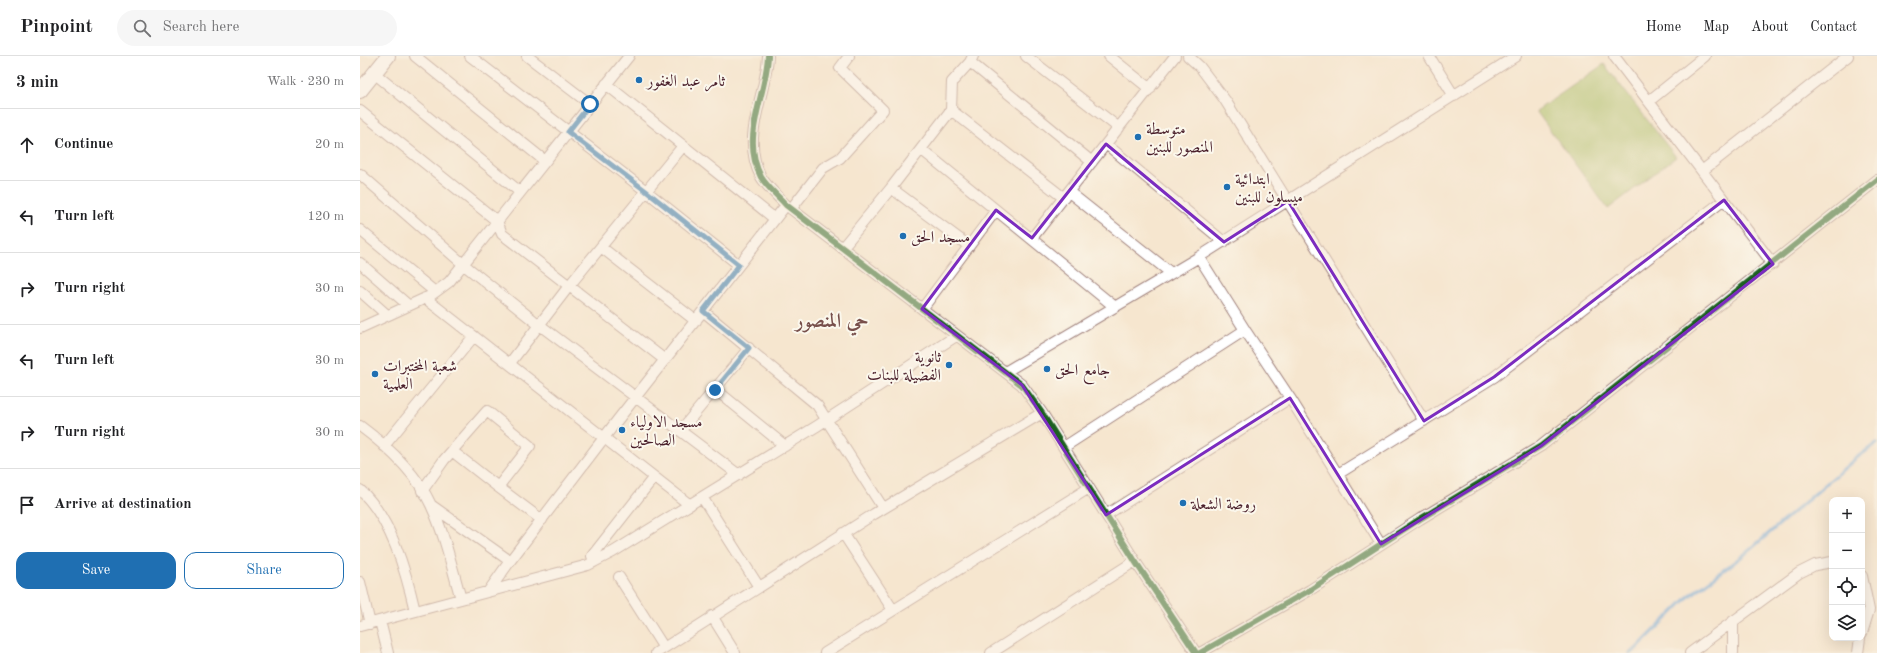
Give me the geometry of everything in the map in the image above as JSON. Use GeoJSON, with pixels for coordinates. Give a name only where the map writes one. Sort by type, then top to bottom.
{"type":"FeatureCollection","features":[{"type":"Feature","properties":{"kind":"main road"},"geometry":{"type":"LineString","coordinates":[[360,91],[388,56]]}},
{"type":"Feature","properties":{"kind":"street"},"geometry":{"type":"LineString","coordinates":[[415,56],[545,161]]}},
{"type":"Feature","properties":{"kind":"street"},"geometry":{"type":"LineString","coordinates":[[470,56],[646,191],[739,265]]}},
{"type":"Feature","properties":{"kind":"street"},"geometry":{"type":"LineString","coordinates":[[527,56],[590,104]]}},
{"type":"Feature","properties":{"kind":"street"},"geometry":{"type":"LineString","coordinates":[[360,328],[425,298],[449,282],[629,56]]}},
{"type":"Feature","properties":{"kind":"street"},"geometry":{"type":"LineString","coordinates":[[768,56],[754,127],[755,159],[762,178],[789,207],[1022,385],[1042,413],[1135,561],[1196,653]]}},
{"type":"Feature","properties":{"kind":"street"},"geometry":{"type":"LineString","coordinates":[[488,592],[636,396],[775,219],[789,207],[823,168],[840,158],[883,110],[840,68],[849,56]]}},
{"type":"Feature","properties":{"kind":"street"},"geometry":{"type":"LineString","coordinates":[[1026,56],[1119,128]]}},
{"type":"Feature","properties":{"kind":"street"},"geometry":{"type":"LineString","coordinates":[[1109,56],[1150,89]]}},
{"type":"Feature","properties":{"kind":"street"},"geometry":{"type":"LineString","coordinates":[[1032,238],[1175,56]]}},
{"type":"Feature","properties":{"kind":"street"},"geometry":{"type":"LineString","coordinates":[[1188,56],[1200,67],[1225,100],[1424,421]]}},
{"type":"Feature","properties":{"kind":"street"},"geometry":{"type":"LineString","coordinates":[[1429,56],[1454,96]]}},
{"type":"Feature","properties":{"kind":"street"},"geometry":{"type":"LineString","coordinates":[[1005,372],[1224,242],[1516,56]]}},
{"type":"Feature","properties":{"kind":"street"},"geometry":{"type":"LineString","coordinates":[[1614,56],[1772,264]]}},
{"type":"Feature","properties":{"kind":"street"},"geometry":{"type":"LineString","coordinates":[[1649,101],[1705,56]]}},
{"type":"Feature","properties":{"kind":"street"},"geometry":{"type":"LineString","coordinates":[[1702,171],[1848,56]]}},
{"type":"Feature","properties":{"kind":"street"},"geometry":{"type":"LineString","coordinates":[[842,248],[891,188],[951,110],[952,82],[972,59],[1092,162]]}},
{"type":"Feature","properties":{"kind":"street"},"geometry":{"type":"LineString","coordinates":[[374,73],[520,192]]}},
{"type":"Feature","properties":{"kind":"street"},"geometry":{"type":"LineString","coordinates":[[606,84],[775,219]]}},
{"type":"Feature","properties":{"kind":"street"},"geometry":{"type":"LineString","coordinates":[[951,110],[1171,273]]}},
{"type":"Feature","properties":{"kind":"street"},"geometry":{"type":"LineString","coordinates":[[360,111],[497,221],[502,234],[665,360]]}},
{"type":"Feature","properties":{"kind":"street"},"geometry":{"type":"LineString","coordinates":[[1106,144],[1224,242]]}},
{"type":"Feature","properties":{"kind":"street"},"geometry":{"type":"LineString","coordinates":[[510,363],[569,286],[682,146]]}},
{"type":"Feature","properties":{"kind":"street"},"geometry":{"type":"LineString","coordinates":[[921,149],[1115,307]]}},
{"type":"Feature","properties":{"kind":"street"},"geometry":{"type":"LineString","coordinates":[[360,174],[463,264],[739,475]]}},
{"type":"Feature","properties":{"kind":"street"},"geometry":{"type":"LineString","coordinates":[[1200,653],[1310,590],[1381,544],[1541,446],[1772,264],[1875,186]]}},
{"type":"Feature","properties":{"kind":"street"},"geometry":{"type":"LineString","coordinates":[[891,188],[969,246]]}},
{"type":"Feature","properties":{"kind":"street"},"geometry":{"type":"LineString","coordinates":[[1338,474],[1494,376],[1724,200]]}},
{"type":"Feature","properties":{"kind":"street"},"geometry":{"type":"LineString","coordinates":[[922,309],[996,210]]}},
{"type":"Feature","properties":{"kind":"street"},"geometry":{"type":"LineString","coordinates":[[360,230],[435,292]]}},
{"type":"Feature","properties":{"kind":"street"},"geometry":{"type":"LineString","coordinates":[[601,247],[696,321]]}},
{"type":"Feature","properties":{"kind":"street"},"geometry":{"type":"LineString","coordinates":[[1200,256],[1245,330],[1290,398],[1381,544]]}},
{"type":"Feature","properties":{"kind":"street"},"geometry":{"type":"LineString","coordinates":[[360,263],[408,305]]}},
{"type":"Feature","properties":{"kind":"street"},"geometry":{"type":"LineString","coordinates":[[360,291],[387,315]]}},
{"type":"Feature","properties":{"kind":"street"},"geometry":{"type":"LineString","coordinates":[[425,298],[690,505]]}},
{"type":"Feature","properties":{"kind":"street"},"geometry":{"type":"LineString","coordinates":[[703,311],[817,404],[883,508]]}},
{"type":"Feature","properties":{"kind":"street"},"geometry":{"type":"LineString","coordinates":[[1064,447],[1245,330]]}},
{"type":"Feature","properties":{"kind":"street"},"geometry":{"type":"LineString","coordinates":[[384,446],[474,336]]}},
{"type":"Feature","properties":{"kind":"street"},"geometry":{"type":"LineString","coordinates":[[360,582],[365,625],[588,565],[739,475],[956,336]]}},
{"type":"Feature","properties":{"kind":"street"},"geometry":{"type":"LineString","coordinates":[[681,430],[749,348]]}},
{"type":"Feature","properties":{"kind":"street"},"geometry":{"type":"LineString","coordinates":[[715,390],[785,446]]}},
{"type":"Feature","properties":{"kind":"street"},"geometry":{"type":"LineString","coordinates":[[1106,515],[1290,398]]}},
{"type":"Feature","properties":{"kind":"street"},"geometry":{"type":"LineString","coordinates":[[422,491],[452,451],[486,411],[530,446],[498,487]]}},
{"type":"Feature","properties":{"kind":"street"},"geometry":{"type":"LineString","coordinates":[[619,577],[658,652],[712,616],[883,508],[1042,413]]}},
{"type":"Feature","properties":{"kind":"street"},"geometry":{"type":"LineString","coordinates":[[360,426],[384,446],[399,462],[431,505],[448,554],[461,599]]}},
{"type":"Feature","properties":{"kind":"street"},"geometry":{"type":"LineString","coordinates":[[452,451],[542,520]]}},
{"type":"Feature","properties":{"kind":"street"},"geometry":{"type":"LineString","coordinates":[[594,562],[592,556],[654,477]]}},
{"type":"Feature","properties":{"kind":"street"},"geometry":{"type":"LineString","coordinates":[[825,653],[1089,488]]}},
{"type":"Feature","properties":{"kind":"street"},"geometry":{"type":"LineString","coordinates":[[360,490],[380,516],[392,540],[408,582],[415,612]]}},
{"type":"Feature","properties":{"kind":"street"},"geometry":{"type":"LineString","coordinates":[[702,497],[759,587]]}},
{"type":"Feature","properties":{"kind":"street"},"geometry":{"type":"LineString","coordinates":[[431,505],[510,561]]}},
{"type":"Feature","properties":{"kind":"street"},"geometry":{"type":"LineString","coordinates":[[843,533],[893,610]]}},
{"type":"Feature","properties":{"kind":"street"},"geometry":{"type":"LineString","coordinates":[[991,653],[1135,561]]}},
{"type":"Feature","properties":{"kind":"street"},"geometry":{"type":"LineString","coordinates":[[1690,653],[1799,573],[1815,565],[1829,563]]}},
{"type":"Feature","properties":{"kind":"street"},"geometry":{"type":"LineString","coordinates":[[1865,591],[1869,610],[1865,623]]}},
{"type":"Feature","properties":{"kind":"street"},"geometry":{"type":"LineString","coordinates":[[712,616],[735,653]]}},
{"type":"Feature","properties":{"kind":"street"},"geometry":{"type":"LineString","coordinates":[[380,621],[388,653]]}},
{"type":"Feature","properties":{"kind":"street"},"geometry":{"type":"LineString","coordinates":[[1733,621],[1733,653]]}},
{"type":"Feature","properties":{"kind":"street"},"geometry":{"type":"LineString","coordinates":[[1858,653],[1860,641]]}},
{"type":"Feature","properties":{"kind":"highlighted area"},"geometry":{"type":"Polygon","coordinates":[[[1106,144],[1224,242],[1288,201],[1424,421],[1494,377],[1724,200],[1773,264],[1541,446],[1381,544],[1290,398],[1106,515],[1022,385],[922,309],[996,210],[1032,238],[1106,144]]]}},
{"type":"Feature","properties":{"kind":"green space"},"geometry":{"type":"Polygon","coordinates":[[[1604,64],[1676,157],[1608,209],[1536,111],[1604,64]]]}},
{"type":"Feature","properties":{"kind":"waterway"},"geometry":{"type":"LineString","coordinates":[[1630,653],[1636,649],[1688,597],[1745,554],[1855,459],[1877,443]]}},
{"type":"Feature","properties":{"kind":"cycle path"},"geometry":{"type":"LineString","coordinates":[[768,56],[753,132],[755,162],[761,177],[786,205],[1022,385],[1042,413],[1135,561],[1196,653]]}},
{"type":"Feature","properties":{"kind":"cycle path"},"geometry":{"type":"LineString","coordinates":[[1200,653],[1310,590],[1420,519],[1541,446],[1877,180]]}},
{"type":"Feature","properties":{"kind":"place","name":"ثامر عبد الغفور"},"geometry":{"type":"Point","coordinates":[639,80]}},
{"type":"Feature","properties":{"kind":"place","name":"متوسطة المنصور للبنين"},"geometry":{"type":"Point","coordinates":[1138,137]}},
{"type":"Feature","properties":{"kind":"place","name":"ابتدائية ميسلون للبنين"},"geometry":{"type":"Point","coordinates":[1227,187]}},
{"type":"Feature","properties":{"kind":"place","name":"مسجد الحق"},"geometry":{"type":"Point","coordinates":[903,236]}},
{"type":"Feature","properties":{"kind":"place","name":"ثانوية الفضيلة للبنات"},"geometry":{"type":"Point","coordinates":[949,365]}},
{"type":"Feature","properties":{"kind":"place","name":"جامع الحق"},"geometry":{"type":"Point","coordinates":[1047,369]}},
{"type":"Feature","properties":{"kind":"place","name":"شعبة المختبرات العلمية"},"geometry":{"type":"Point","coordinates":[375,374]}},
{"type":"Feature","properties":{"kind":"place","name":"مسجد الاولياء الصالحين"},"geometry":{"type":"Point","coordinates":[622,430]}},
{"type":"Feature","properties":{"kind":"place","name":"روضة الشعلة"},"geometry":{"type":"Point","coordinates":[1183,503]}},
{"type":"Feature","properties":{"kind":"district","name":"حي المنصور"},"geometry":{"type":"Point","coordinates":[832,320]}},
{"type":"Feature","properties":{"kind":"route"},"geometry":{"type":"LineString","coordinates":[[590,104],[568,132],[646,191],[739,265],[703,311],[749,348],[715,390]]}}]}
